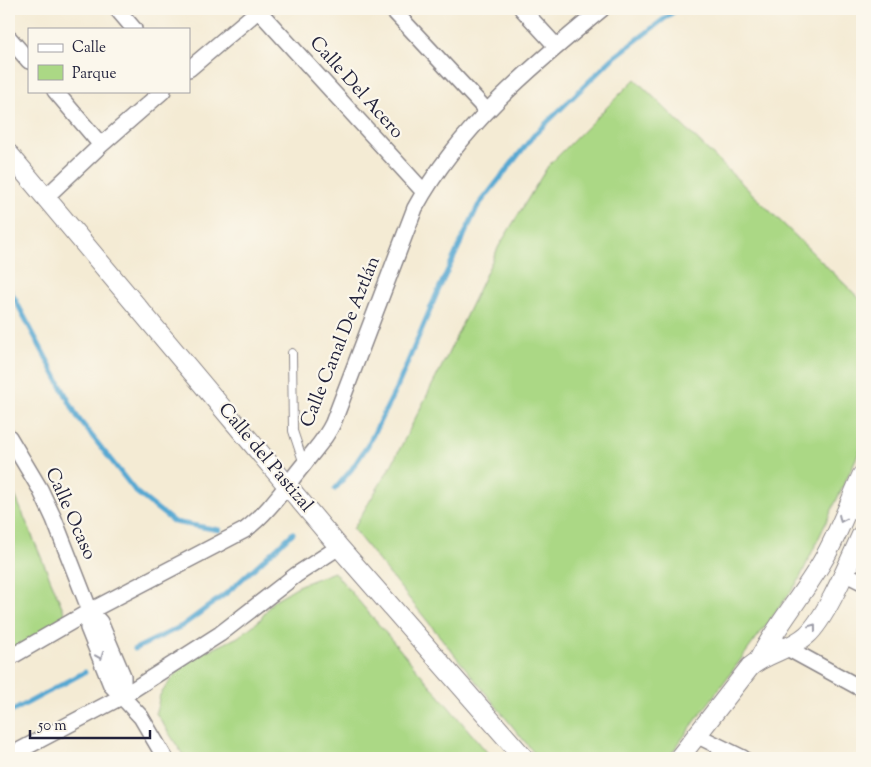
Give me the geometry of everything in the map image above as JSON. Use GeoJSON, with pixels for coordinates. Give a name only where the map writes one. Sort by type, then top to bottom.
{"type":"FeatureCollection","features":[{"type":"Feature","properties":{"kind":"street"},"geometry":{"type":"LineString","coordinates":[[117,9],[133,28]]}},
{"type":"Feature","properties":{"kind":"street"},"geometry":{"type":"LineString","coordinates":[[190,68],[258,9]]}},
{"type":"Feature","properties":{"kind":"street","name":"Calle Del Acero"},"geometry":{"type":"LineString","coordinates":[[258,9],[424,192]]}},
{"type":"Feature","properties":{"kind":"street"},"geometry":{"type":"LineString","coordinates":[[392,9],[487,111]]}},
{"type":"Feature","properties":{"kind":"street"},"geometry":{"type":"LineString","coordinates":[[522,9],[556,46]]}},
{"type":"Feature","properties":{"kind":"street","name":"Calle Canal De Aztlán"},"geometry":{"type":"LineString","coordinates":[[9,658],[90,611],[245,530],[266,512],[321,444],[333,423],[415,208],[424,192],[453,150],[487,111],[556,46],[602,9]]}},
{"type":"Feature","properties":{"kind":"street"},"geometry":{"type":"LineString","coordinates":[[9,38],[28,60]]}},
{"type":"Feature","properties":{"kind":"street"},"geometry":{"type":"LineString","coordinates":[[56,92],[101,145]]}},
{"type":"Feature","properties":{"kind":"street"},"geometry":{"type":"LineString","coordinates":[[46,197],[101,145],[163,92]]}},
{"type":"Feature","properties":{"kind":"street","name":"Calle del Pastizal"},"geometry":{"type":"LineString","coordinates":[[9,154],[338,547],[524,758]]}},
{"type":"Feature","properties":{"kind":"street","name":"Calle Ocaso"},"geometry":{"type":"LineString","coordinates":[[9,437],[40,490],[54,519],[90,611],[100,622],[123,676],[123,696]]}},
{"type":"Feature","properties":{"kind":"street"},"geometry":{"type":"LineString","coordinates":[[679,758],[739,680],[758,661],[770,638],[795,604],[823,559],[862,475]]}},
{"type":"Feature","properties":{"kind":"street"},"geometry":{"type":"LineString","coordinates":[[758,661],[786,649],[808,634],[816,624],[844,573],[862,534]]}},
{"type":"Feature","properties":{"kind":"street"},"geometry":{"type":"LineString","coordinates":[[9,756],[123,696],[220,634],[296,575],[338,547]]}},
{"type":"Feature","properties":{"kind":"street"},"geometry":{"type":"LineString","coordinates":[[844,573],[862,582]]}},
{"type":"Feature","properties":{"kind":"street"},"geometry":{"type":"LineString","coordinates":[[770,638],[786,649],[862,688]]}},
{"type":"Feature","properties":{"kind":"street"},"geometry":{"type":"LineString","coordinates":[[123,696],[141,717],[165,758]]}},
{"type":"Feature","properties":{"kind":"street"},"geometry":{"type":"LineString","coordinates":[[696,736],[743,758]]}},
{"type":"Feature","properties":{"kind":"lane"},"geometry":{"type":"LineString","coordinates":[[292,352],[293,431],[304,464]]}},
{"type":"Feature","properties":{"kind":"green space"},"geometry":{"type":"Polygon","coordinates":[[[635,79],[862,301],[862,446],[798,582],[668,758],[538,758],[353,529],[392,464],[447,356],[499,246],[548,166],[635,79]]]}},
{"type":"Feature","properties":{"kind":"green space"},"geometry":{"type":"Polygon","coordinates":[[[9,481],[68,621],[9,655],[9,481]]]}},
{"type":"Feature","properties":{"kind":"green space"},"geometry":{"type":"Polygon","coordinates":[[[334,572],[492,758],[185,758],[156,713],[160,695],[178,670],[197,652],[213,649],[238,637],[260,620],[273,601],[300,585],[334,572]]]}},
{"type":"Feature","properties":{"kind":"waterway"},"geometry":{"type":"LineString","coordinates":[[335,489],[368,445],[398,385],[437,293],[478,206],[534,135],[612,59],[677,9]]}},
{"type":"Feature","properties":{"kind":"waterway"},"geometry":{"type":"LineString","coordinates":[[9,288],[78,418],[136,492],[174,522],[219,530]]}},
{"type":"Feature","properties":{"kind":"waterway"},"geometry":{"type":"LineString","coordinates":[[135,649],[182,626],[228,592],[293,533]]}},
{"type":"Feature","properties":{"kind":"waterway"},"geometry":{"type":"LineString","coordinates":[[9,713],[85,672]]}}]}
